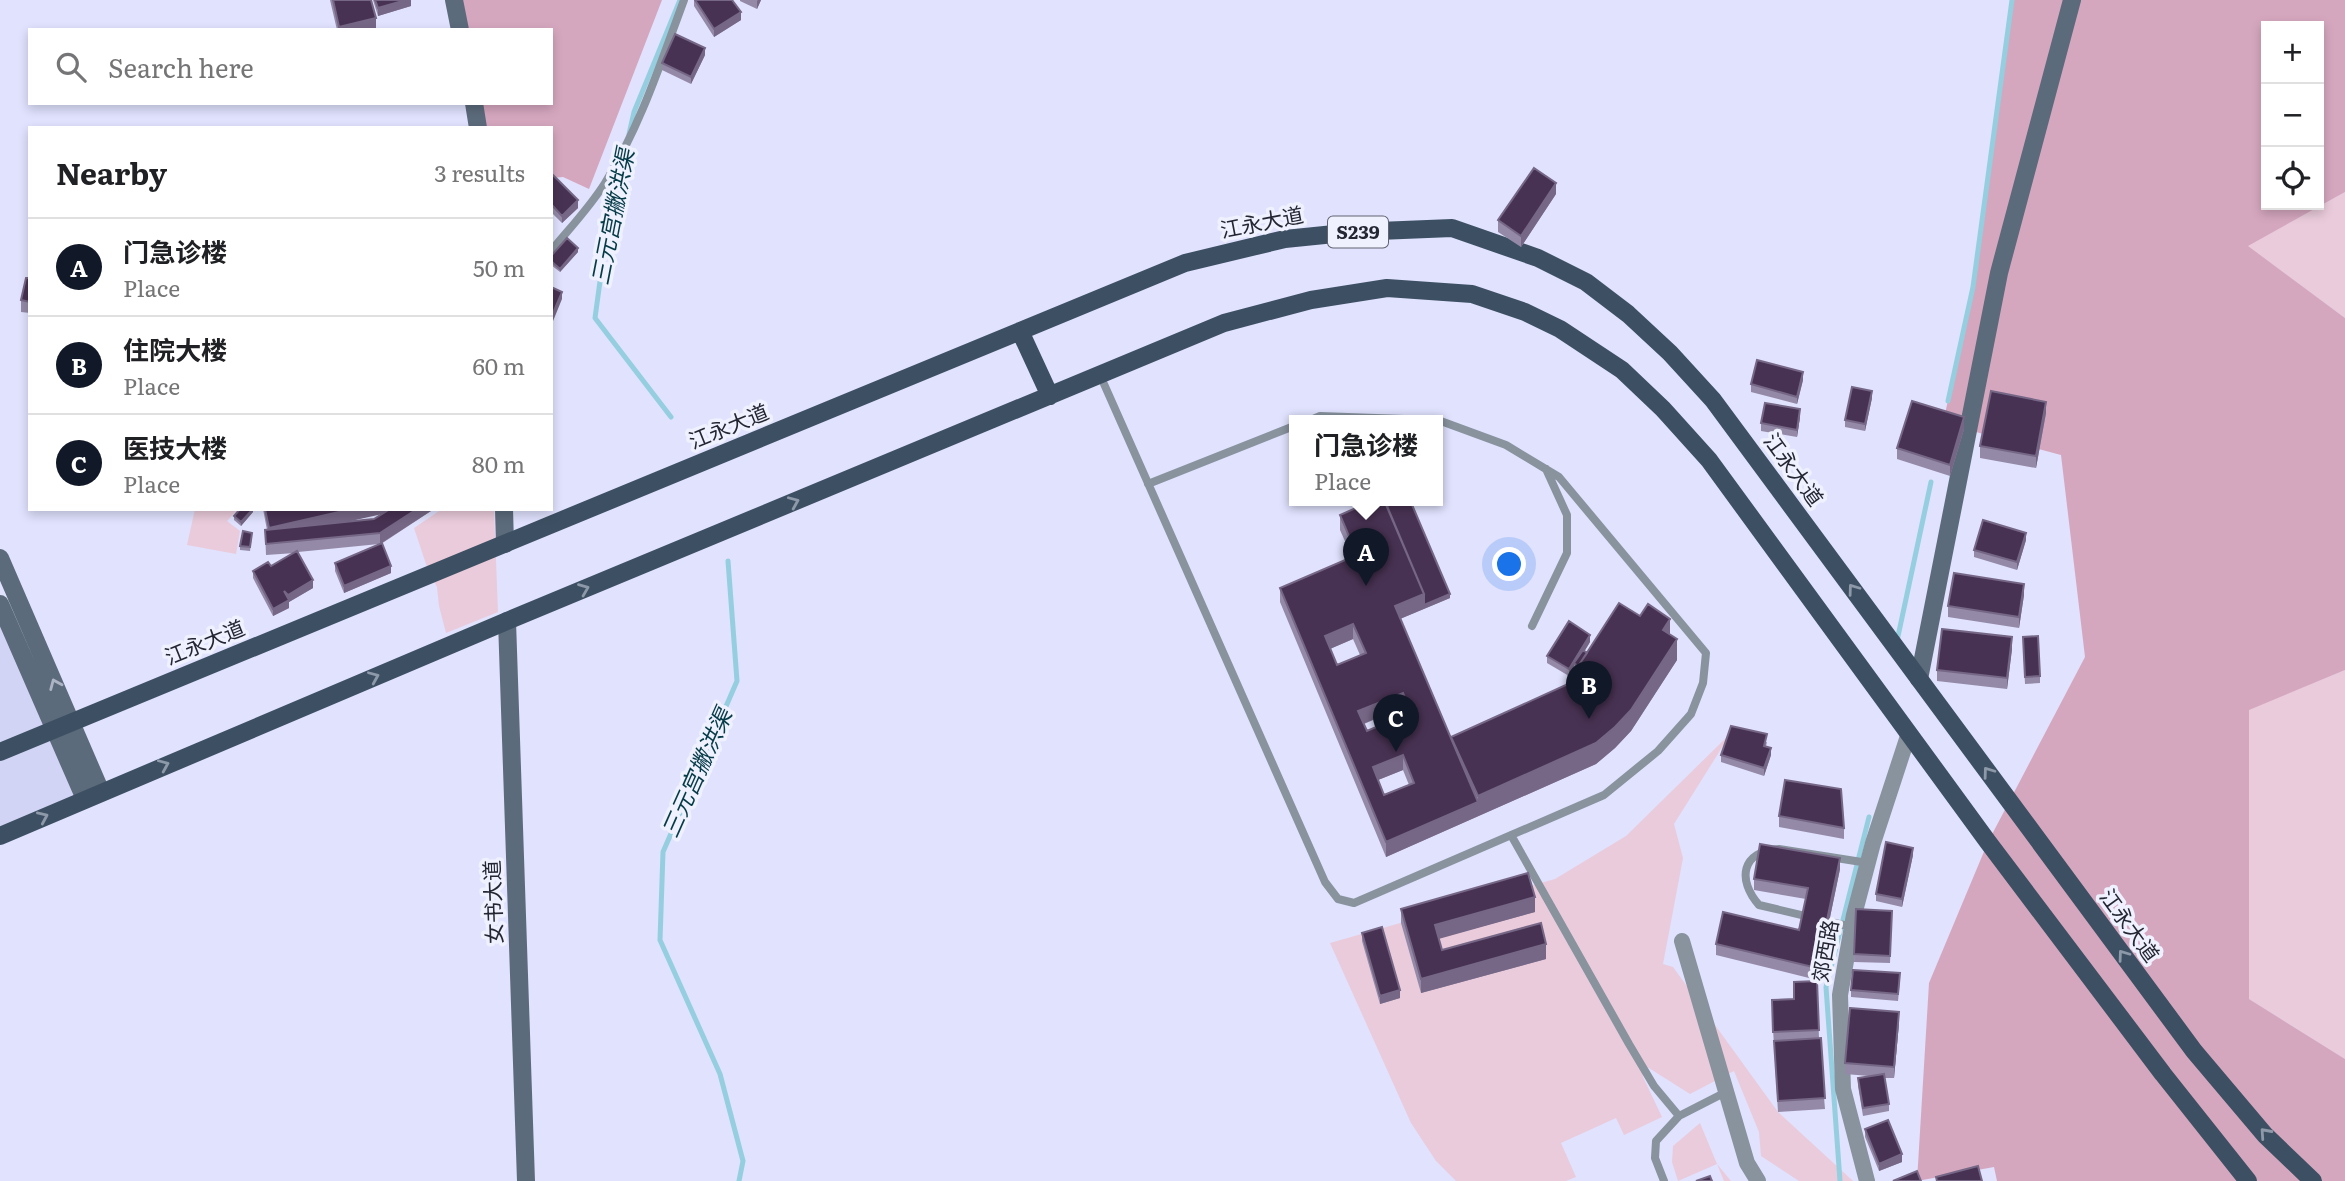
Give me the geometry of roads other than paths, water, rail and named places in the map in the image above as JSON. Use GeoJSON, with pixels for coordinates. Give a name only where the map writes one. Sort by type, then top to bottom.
{"type":"FeatureCollection","features":[{"type":"Feature","properties":{"kind":"main road"},"geometry":{"type":"LineString","coordinates":[[454,0],[460,28]]}},
{"type":"Feature","properties":{"kind":"main road"},"geometry":{"type":"LineString","coordinates":[[1919,679],[1998,273],[2072,0]]}},
{"type":"Feature","properties":{"kind":"main road"},"geometry":{"type":"LineString","coordinates":[[474,105],[478,126]]}},
{"type":"Feature","properties":{"kind":"main road","name":"江永大道"},"geometry":{"type":"LineString","coordinates":[[0,752],[1185,263],[1285,239],[1354,232],[1452,228],[1538,258],[1586,282],[1628,314],[1670,353],[1713,400],[2194,1051],[2266,1135],[2313,1181]]}},
{"type":"Feature","properties":{"kind":"main road"},"geometry":{"type":"LineString","coordinates":[[0,836],[507,621],[1224,323],[1311,300],[1387,288],[1472,294],[1560,329],[1613,364],[1663,409],[1709,460],[2154,1063],[2248,1181]]}},
{"type":"Feature","properties":{"kind":"main road"},"geometry":{"type":"LineString","coordinates":[[1020,331],[1049,396]]}},
{"type":"Feature","properties":{"kind":"main road"},"geometry":{"type":"LineString","coordinates":[[504,511],[505,544]]}},
{"type":"Feature","properties":{"kind":"main road"},"geometry":{"type":"LineString","coordinates":[[0,558],[63,726],[93,795]]}},
{"type":"Feature","properties":{"kind":"main road"},"geometry":{"type":"LineString","coordinates":[[0,604],[63,726]]}},
{"type":"Feature","properties":{"kind":"main road","name":"女书大道"},"geometry":{"type":"LineString","coordinates":[[507,621],[526,1181]]}},
{"type":"Feature","properties":{"kind":"street","name":"郊西路"},"geometry":{"type":"LineString","coordinates":[[1867,1181],[1843,1089],[1840,995],[1850,927],[1866,863],[1909,733]]}},
{"type":"Feature","properties":{"kind":"street"},"geometry":{"type":"LineString","coordinates":[[1682,941],[1747,1163],[1758,1181]]}},
{"type":"Feature","properties":{"kind":"lane"},"geometry":{"type":"LineString","coordinates":[[553,248],[603,186],[616,164],[638,120],[684,0]]}},
{"type":"Feature","properties":{"kind":"lane"},"geometry":{"type":"LineString","coordinates":[[1100,375],[1325,882],[1338,899],[1354,903],[1604,794],[1658,751],[1691,714],[1703,682],[1706,653],[1559,477],[1506,445],[1443,422]]}},
{"type":"Feature","properties":{"kind":"lane"},"geometry":{"type":"LineString","coordinates":[[1148,484],[1289,428]]}},
{"type":"Feature","properties":{"kind":"lane"},"geometry":{"type":"LineString","coordinates":[[1532,626],[1567,553],[1567,516],[1546,469]]}},
{"type":"Feature","properties":{"kind":"lane"},"geometry":{"type":"LineString","coordinates":[[1511,835],[1654,1086],[1679,1116]]}},
{"type":"Feature","properties":{"kind":"lane"},"geometry":{"type":"LineString","coordinates":[[1850,927],[1759,905],[1747,888],[1744,878],[1746,869],[1751,861],[1766,849],[1790,849],[1866,863]]}},
{"type":"Feature","properties":{"kind":"lane"},"geometry":{"type":"LineString","coordinates":[[1664,1181],[1656,1158],[1656,1140],[1679,1116],[1727,1092]]}},
{"type":"Feature","properties":{"kind":"waterway","name":"三元宫撇洪渠"},"geometry":{"type":"LineString","coordinates":[[629,134],[634,112],[680,0]]}},
{"type":"Feature","properties":{"kind":"waterway"},"geometry":{"type":"LineString","coordinates":[[1948,401],[1973,287],[2012,0]]}},
{"type":"Feature","properties":{"kind":"waterway","name":"三元宫撇洪渠"},"geometry":{"type":"LineString","coordinates":[[624,154],[607,230],[595,318],[671,417]]}},
{"type":"Feature","properties":{"kind":"waterway"},"geometry":{"type":"LineString","coordinates":[[1897,641],[1931,482]]}},
{"type":"Feature","properties":{"kind":"waterway","name":"三元宫撇洪渠"},"geometry":{"type":"LineString","coordinates":[[728,561],[737,681],[663,852],[660,940],[720,1074],[743,1161],[739,1181]]}},
{"type":"Feature","properties":{"kind":"waterway"},"geometry":{"type":"LineString","coordinates":[[1840,1181],[1826,987],[1869,817]]}},
{"type":"Feature","properties":{"kind":"place","name":"门急诊楼"},"geometry":{"type":"Point","coordinates":[1366,586]}},
{"type":"Feature","properties":{"kind":"place","name":"住院大楼"},"geometry":{"type":"Point","coordinates":[1589,719]}},
{"type":"Feature","properties":{"kind":"place","name":"医技大楼"},"geometry":{"type":"Point","coordinates":[1396,752]}}]}
